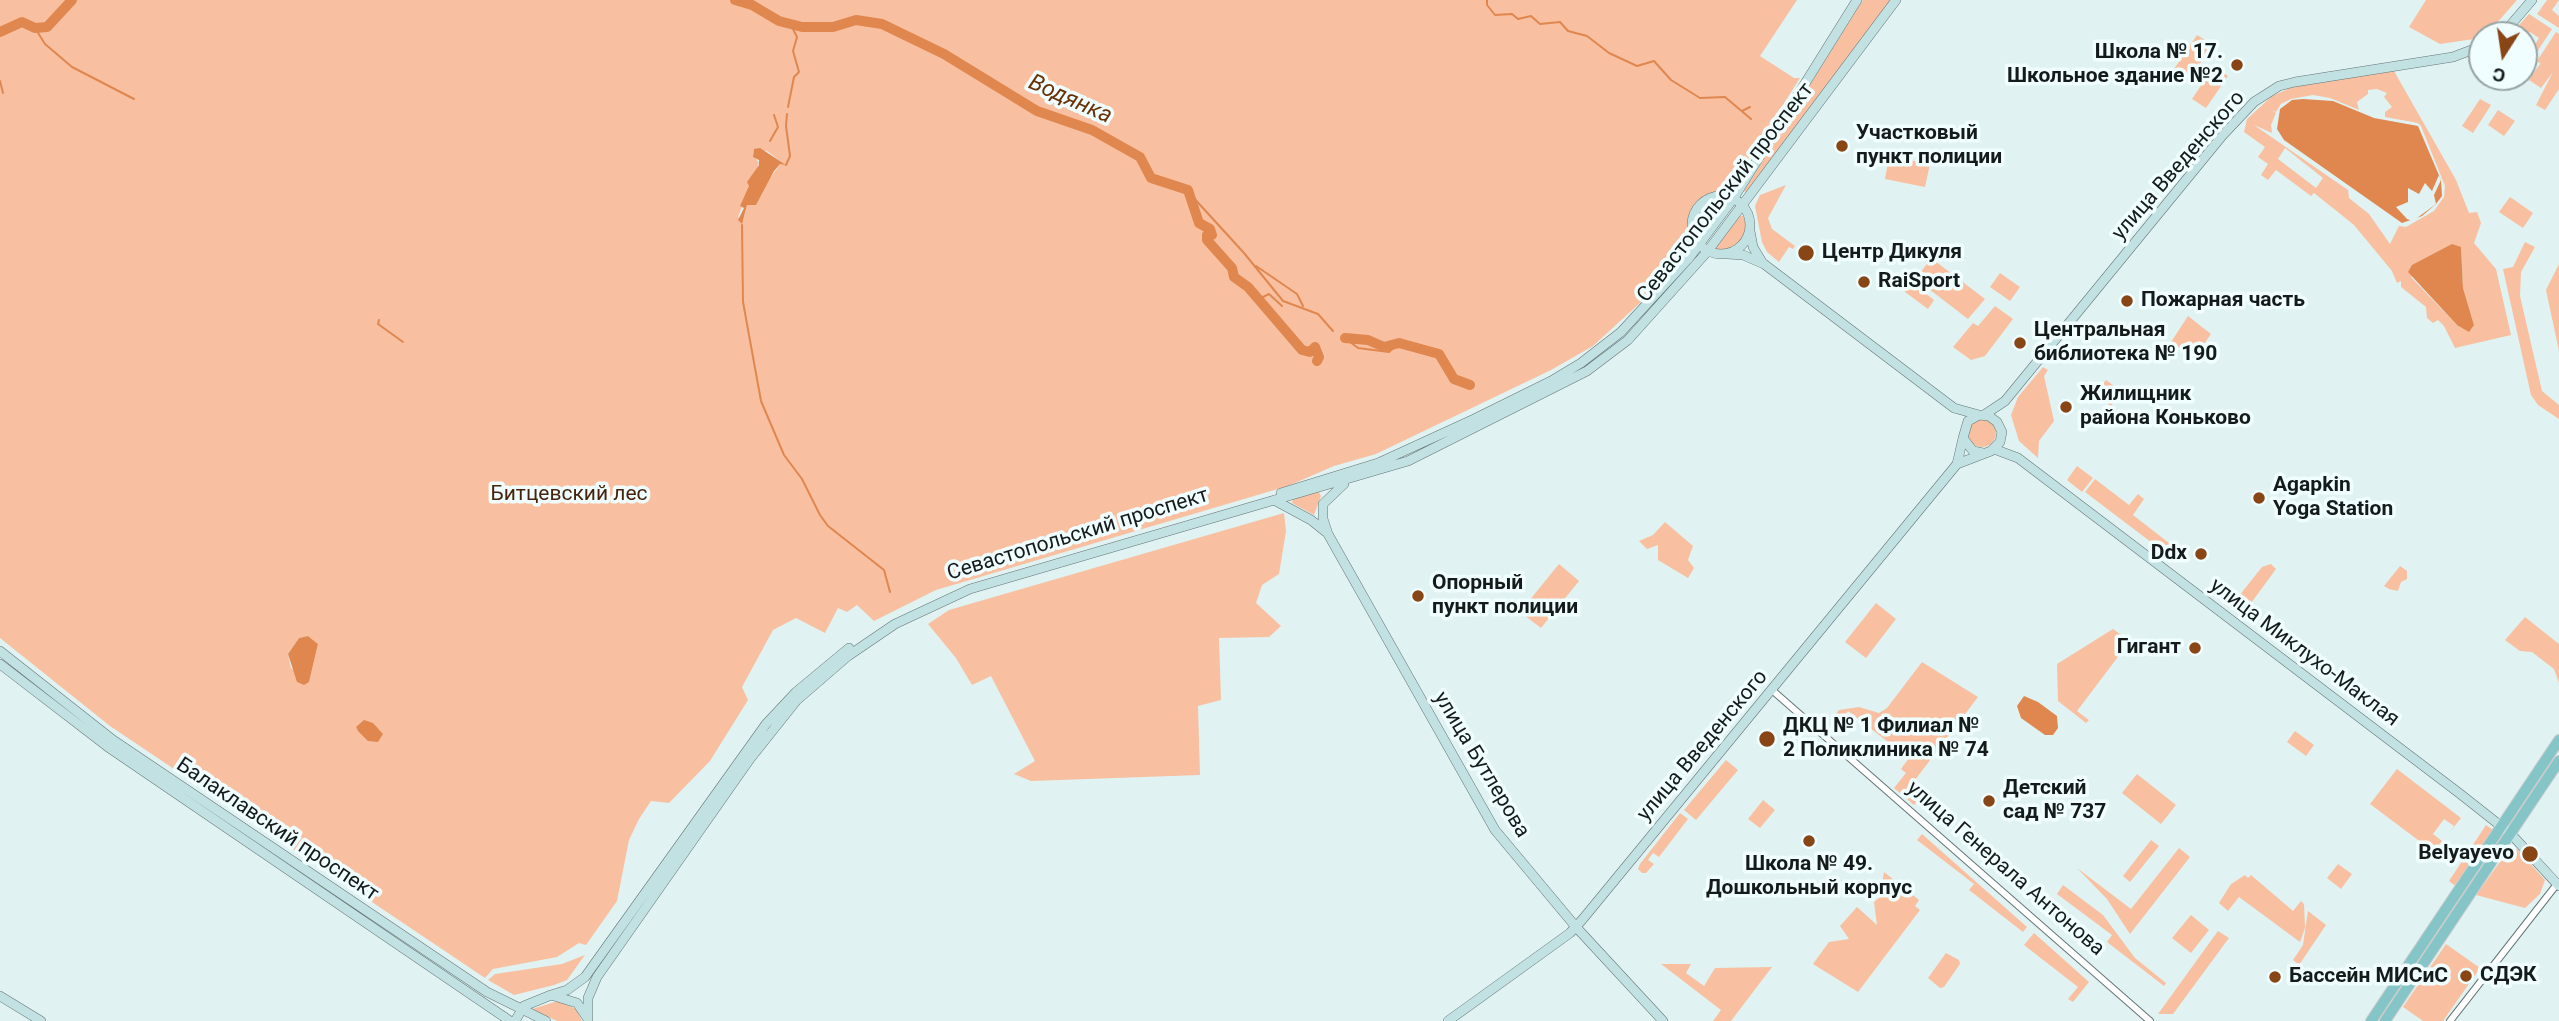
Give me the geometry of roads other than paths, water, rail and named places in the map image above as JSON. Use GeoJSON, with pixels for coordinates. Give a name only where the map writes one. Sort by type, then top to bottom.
{"type":"FeatureCollection","features":[{"type":"Feature","properties":{"kind":"main road","name":"Севастопольский проспект"},"geometry":{"type":"LineString","coordinates":[[589,1020],[588,998],[597,977],[750,760],[797,701],[848,656],[895,624],[970,589],[1348,481],[1408,461],[1551,381],[1601,348],[1649,305],[1699,245],[1733,199],[1857,0]]}},
{"type":"Feature","properties":{"kind":"main road","name":"Севастопольский проспект"},"geometry":{"type":"LineString","coordinates":[[521,1009],[533,1000],[568,990],[585,977],[766,724],[830,661],[892,620],[967,585],[1350,472],[1447,437],[1559,387],[1607,357],[1657,311],[1707,252],[1896,0]]}},
{"type":"Feature","properties":{"kind":"main road"},"geometry":{"type":"LineString","coordinates":[[2514,21],[2532,0]]}},
{"type":"Feature","properties":{"kind":"main road","name":"улица Введенского"},"geometry":{"type":"LineString","coordinates":[[1982,415],[2005,401],[2222,136],[2254,102],[2279,86],[2295,82],[2453,57],[2468,51]]}},
{"type":"Feature","properties":{"kind":"main road"},"geometry":{"type":"LineString","coordinates":[[1764,264],[1753,247],[1750,225],[1743,206],[1733,199],[1719,195],[1701,204],[1693,226],[1699,245],[1707,252],[1743,255],[1764,264],[1954,408],[1994,418],[2001,429],[2000,442],[1994,449],[1983,453],[1973,451],[1963,435],[1954,408]]}},
{"type":"Feature","properties":{"kind":"main road"},"geometry":{"type":"LineString","coordinates":[[1727,254],[1744,244],[1750,225]]}},
{"type":"Feature","properties":{"kind":"main road","name":"улица Введенского"},"geometry":{"type":"LineString","coordinates":[[2001,429],[2005,401]]}},
{"type":"Feature","properties":{"kind":"main road"},"geometry":{"type":"LineString","coordinates":[[1963,435],[1968,421],[1982,415]]}},
{"type":"Feature","properties":{"kind":"main road","name":"улица Миклухо-Маклая"},"geometry":{"type":"LineString","coordinates":[[2001,429],[2018,458]]}},
{"type":"Feature","properties":{"kind":"main road","name":"улица Введенского"},"geometry":{"type":"LineString","coordinates":[[1448,1021],[1576,927],[1956,464],[1963,435]]}},
{"type":"Feature","properties":{"kind":"main road","name":"улица Миклухо-Маклая"},"geometry":{"type":"LineString","coordinates":[[1994,449],[2018,458],[2506,831],[2558,885]]}},
{"type":"Feature","properties":{"kind":"main road","name":"улица Введенского"},"geometry":{"type":"LineString","coordinates":[[1956,464],[1983,453]]}},
{"type":"Feature","properties":{"kind":"main road","name":"улица Бутлерова"},"geometry":{"type":"LineString","coordinates":[[1348,481],[1323,504],[1323,519],[1328,534],[1495,831],[1576,927],[1663,1021]]}},
{"type":"Feature","properties":{"kind":"main road","name":"улица Бутлерова"},"geometry":{"type":"LineString","coordinates":[[1274,500],[1311,520],[1328,534]]}},
{"type":"Feature","properties":{"kind":"main road","name":"Балаклавский проспект"},"geometry":{"type":"LineString","coordinates":[[0,651],[111,744],[487,992],[546,1021]]}},
{"type":"Feature","properties":{"kind":"main road","name":"Балаклавский проспект"},"geometry":{"type":"LineString","coordinates":[[0,664],[111,744],[513,1021]]}},
{"type":"Feature","properties":{"kind":"main road"},"geometry":{"type":"LineString","coordinates":[[2385,1021],[2506,831],[2559,740]]}},
{"type":"Feature","properties":{"kind":"main road"},"geometry":{"type":"LineString","coordinates":[[2371,1021],[2559,761]]}},
{"type":"Feature","properties":{"kind":"main road"},"geometry":{"type":"LineString","coordinates":[[551,995],[577,1003],[589,1020]]}},
{"type":"Feature","properties":{"kind":"main road"},"geometry":{"type":"LineString","coordinates":[[0,996],[41,1021]]}},
{"type":"Feature","properties":{"kind":"main road"},"geometry":{"type":"LineString","coordinates":[[513,1021],[521,1009]]}},
{"type":"Feature","properties":{"kind":"street","name":"улица Генерала Антонова"},"geometry":{"type":"LineString","coordinates":[[1772,690],[2150,1021]]}},
{"type":"Feature","properties":{"kind":"street"},"geometry":{"type":"LineString","coordinates":[[2450,1021],[2558,885]]}},
{"type":"Feature","properties":{"kind":"waterway","name":"Водянка"},"geometry":{"type":"LineString","coordinates":[[0,32],[22,22],[35,28],[47,27],[72,0]]}},
{"type":"Feature","properties":{"kind":"waterway","name":"Водянка"},"geometry":{"type":"LineString","coordinates":[[735,0],[752,5],[779,21],[802,27],[833,27],[856,20],[882,24],[944,54],[1037,111],[1092,130],[1140,157],[1151,178],[1188,190],[1199,223],[1210,229],[1212,235],[1207,235],[1207,240],[1232,268],[1234,277],[1248,287],[1302,350],[1310,352],[1315,347],[1319,357],[1317,361]]}},
{"type":"Feature","properties":{"kind":"waterway"},"geometry":{"type":"LineString","coordinates":[[1487,0],[1487,5],[1495,15],[1512,14],[1518,19],[1531,16],[1540,24],[1560,22],[1568,31],[1587,36],[1609,53],[1637,66],[1654,61],[1671,80],[1700,98],[1725,97],[1751,119]]}},
{"type":"Feature","properties":{"kind":"waterway"},"geometry":{"type":"LineString","coordinates":[[788,107],[794,77],[799,72],[793,51],[797,37],[791,25]]}},
{"type":"Feature","properties":{"kind":"waterway"},"geometry":{"type":"LineString","coordinates":[[35,28],[45,44],[72,67],[134,99]]}},
{"type":"Feature","properties":{"kind":"waterway"},"geometry":{"type":"LineString","coordinates":[[0,81],[3,93]]}},
{"type":"Feature","properties":{"kind":"waterway"},"geometry":{"type":"LineString","coordinates":[[1742,111],[1750,107]]}},
{"type":"Feature","properties":{"kind":"waterway"},"geometry":{"type":"LineString","coordinates":[[786,165],[790,156],[787,114]]}},
{"type":"Feature","properties":{"kind":"waterway"},"geometry":{"type":"LineString","coordinates":[[770,141],[778,127],[774,115]]}},
{"type":"Feature","properties":{"kind":"waterway","name":"Водянка"},"geometry":{"type":"LineString","coordinates":[[1192,196],[1283,301],[1318,314],[1333,331]]}},
{"type":"Feature","properties":{"kind":"waterway"},"geometry":{"type":"LineString","coordinates":[[742,225],[743,302],[761,401],[784,455],[802,479],[820,515],[828,526],[884,570],[890,592]]}},
{"type":"Feature","properties":{"kind":"waterway"},"geometry":{"type":"LineString","coordinates":[[1256,266],[1297,294],[1303,306]]}},
{"type":"Feature","properties":{"kind":"waterway"},"geometry":{"type":"LineString","coordinates":[[1259,299],[1269,294],[1282,306]]}},
{"type":"Feature","properties":{"kind":"waterway"},"geometry":{"type":"LineString","coordinates":[[379,320],[378,324],[403,342]]}},
{"type":"Feature","properties":{"kind":"waterway"},"geometry":{"type":"LineString","coordinates":[[1345,338],[1358,348],[1389,352],[1399,343]]}},
{"type":"Feature","properties":{"kind":"waterway","name":"Водянка"},"geometry":{"type":"LineString","coordinates":[[1345,338],[1368,340],[1384,347],[1399,343],[1439,354],[1454,379],[1470,385]]}},
{"type":"Feature","properties":{"kind":"place","name":"Школа № 17. Школьное здание №2"},"geometry":{"type":"Point","coordinates":[2237,65]}},
{"type":"Feature","properties":{"kind":"place","name":"Участковый пункт полиции"},"geometry":{"type":"Point","coordinates":[1842,146]}},
{"type":"Feature","properties":{"kind":"place","name":"Центр Дикуля"},"geometry":{"type":"Point","coordinates":[1806,253]}},
{"type":"Feature","properties":{"kind":"place","name":"RaiSport"},"geometry":{"type":"Point","coordinates":[1864,282]}},
{"type":"Feature","properties":{"kind":"place","name":"Пожарная часть"},"geometry":{"type":"Point","coordinates":[2127,301]}},
{"type":"Feature","properties":{"kind":"place","name":"Центральная библиотека № 190"},"geometry":{"type":"Point","coordinates":[2020,343]}},
{"type":"Feature","properties":{"kind":"place","name":"Жилищник района Коньково"},"geometry":{"type":"Point","coordinates":[2066,407]}},
{"type":"Feature","properties":{"kind":"place","name":"Agapkin Yoga Station"},"geometry":{"type":"Point","coordinates":[2259,498]}},
{"type":"Feature","properties":{"kind":"place","name":"Ddx"},"geometry":{"type":"Point","coordinates":[2201,554]}},
{"type":"Feature","properties":{"kind":"place","name":"Опорный пункт полиции"},"geometry":{"type":"Point","coordinates":[1418,596]}},
{"type":"Feature","properties":{"kind":"place","name":"Гигант"},"geometry":{"type":"Point","coordinates":[2195,648]}},
{"type":"Feature","properties":{"kind":"place","name":"ДКЦ № 1 Филиал № 2 Поликлиника № 74"},"geometry":{"type":"Point","coordinates":[1767,739]}},
{"type":"Feature","properties":{"kind":"place","name":"Детский сад № 737"},"geometry":{"type":"Point","coordinates":[1989,801]}},
{"type":"Feature","properties":{"kind":"place","name":"Школа № 49. Дошкольный корпус"},"geometry":{"type":"Point","coordinates":[1809,841]}},
{"type":"Feature","properties":{"kind":"place","name":"Belyayevo"},"geometry":{"type":"Point","coordinates":[2530,854]}},
{"type":"Feature","properties":{"kind":"place","name":"СДЭК"},"geometry":{"type":"Point","coordinates":[2466,976]}},
{"type":"Feature","properties":{"kind":"place","name":"Бассейн МИСиС"},"geometry":{"type":"Point","coordinates":[2275,977]}},
{"type":"Feature","properties":{"kind":"park label","name":"Битцевский лес"},"geometry":{"type":"Point","coordinates":[569,495]}}]}
